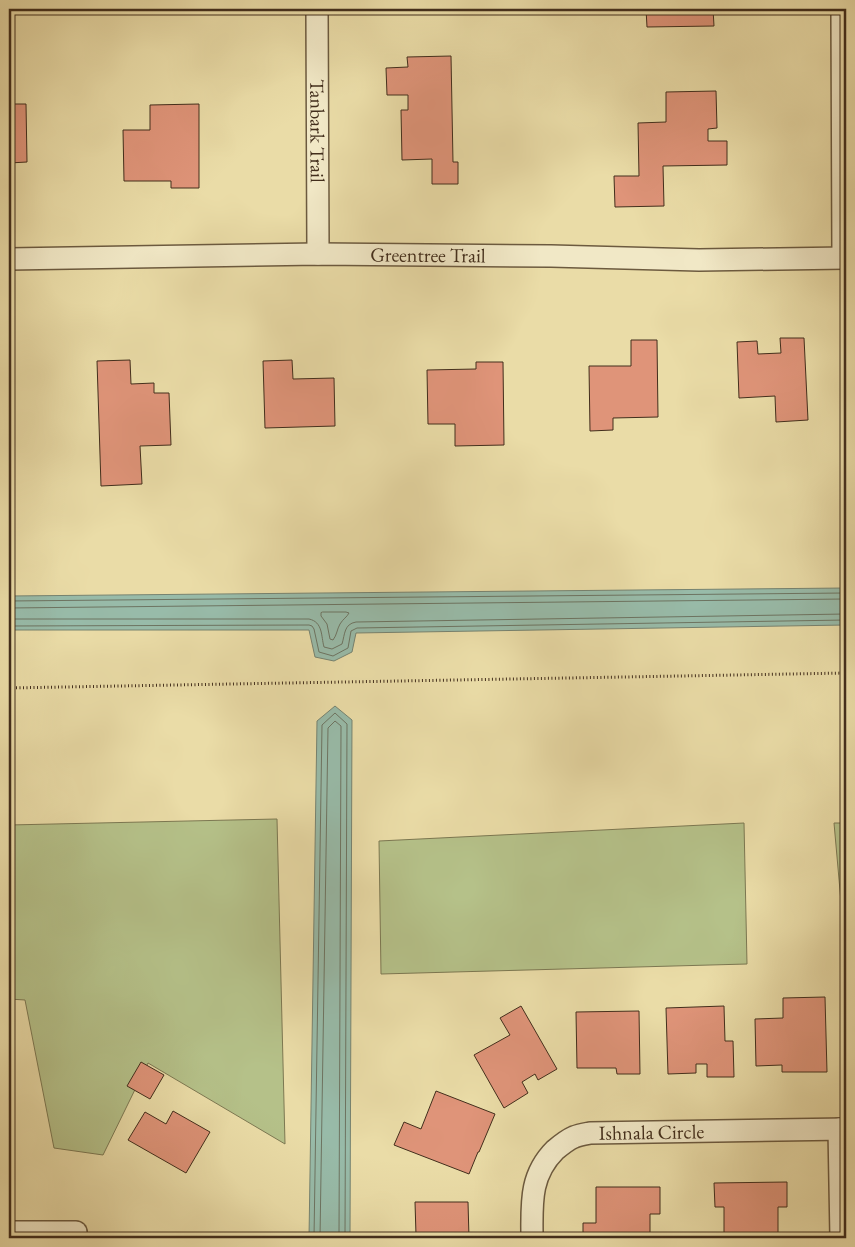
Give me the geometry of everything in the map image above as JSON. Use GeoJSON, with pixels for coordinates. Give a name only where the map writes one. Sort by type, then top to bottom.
{"type":"FeatureCollection","features":[{"type":"Feature","properties":{"kind":"street","name":"Tanbark Trail"},"geometry":{"type":"LineString","coordinates":[[317,9],[318,254]]}},
{"type":"Feature","properties":{"kind":"street"},"geometry":{"type":"LineString","coordinates":[[842,9],[845,258]]}},
{"type":"Feature","properties":{"kind":"street","name":"Greentree Trail"},"geometry":{"type":"LineString","coordinates":[[9,259],[318,254],[552,256],[699,260],[845,258]]}},
{"type":"Feature","properties":{"kind":"street"},"geometry":{"type":"LineString","coordinates":[[841,1238],[843,1129]]}},
{"type":"Feature","properties":{"kind":"street","name":"Ishnala Circle"},"geometry":{"type":"LineString","coordinates":[[532,1238],[532,1201],[534,1185],[540,1170],[560,1145],[574,1137],[590,1133],[843,1129]]}},
{"type":"Feature","properties":{"kind":"street"},"geometry":{"type":"LineString","coordinates":[[9,1232],[76,1232]]}},
{"type":"Feature","properties":{"kind":"path"},"geometry":{"type":"LineString","coordinates":[[9,688],[846,673]]}},
{"type":"Feature","properties":{"kind":"green space"},"geometry":{"type":"Polygon","coordinates":[[[277,819],[285,1144],[148,1063],[103,1155],[54,1148],[25,1000],[9,999],[9,825],[277,819]]]}},
{"type":"Feature","properties":{"kind":"green space"},"geometry":{"type":"Polygon","coordinates":[[[744,823],[747,964],[381,974],[379,841],[744,823]]]}},
{"type":"Feature","properties":{"kind":"green space"},"geometry":{"type":"Polygon","coordinates":[[[834,823],[846,823],[846,958],[834,823]]]}},
{"type":"Feature","properties":{"kind":"water"},"geometry":{"type":"Polygon","coordinates":[[[846,588],[846,625],[356,633],[352,652],[334,661],[315,657],[309,630],[9,630],[9,596],[846,588]]]}},
{"type":"Feature","properties":{"kind":"water"},"geometry":{"type":"Polygon","coordinates":[[[335,706],[352,720],[350,1238],[309,1238],[317,721],[335,706]]]}},
{"type":"Feature","properties":{"kind":"building"},"geometry":{"type":"Polygon","coordinates":[[[646,9],[713,9],[714,26],[647,27],[646,9]]]}},
{"type":"Feature","properties":{"kind":"building"},"geometry":{"type":"Polygon","coordinates":[[[451,56],[453,162],[458,162],[458,184],[432,184],[432,159],[402,160],[401,110],[408,110],[408,95],[387,95],[386,68],[408,67],[407,57],[451,56]]]}},
{"type":"Feature","properties":{"kind":"building"},"geometry":{"type":"Polygon","coordinates":[[[716,91],[717,128],[708,129],[708,141],[727,141],[727,165],[663,166],[664,206],[615,207],[614,176],[639,176],[638,123],[666,122],[666,92],[716,91]]]}},
{"type":"Feature","properties":{"kind":"building"},"geometry":{"type":"Polygon","coordinates":[[[9,104],[26,104],[27,162],[9,163],[9,104]]]}},
{"type":"Feature","properties":{"kind":"building"},"geometry":{"type":"Polygon","coordinates":[[[199,104],[199,188],[171,188],[171,181],[124,181],[123,130],[150,130],[150,105],[199,104]]]}},
{"type":"Feature","properties":{"kind":"building"},"geometry":{"type":"Polygon","coordinates":[[[780,338],[804,338],[808,420],[776,422],[775,396],[739,398],[737,342],[757,341],[758,354],[781,353],[780,338]]]}},
{"type":"Feature","properties":{"kind":"building"},"geometry":{"type":"Polygon","coordinates":[[[631,340],[657,340],[658,417],[613,418],[613,430],[590,431],[589,366],[631,366],[631,340]]]}},
{"type":"Feature","properties":{"kind":"building"},"geometry":{"type":"Polygon","coordinates":[[[130,360],[131,384],[154,383],[154,393],[169,393],[171,445],[140,446],[142,484],[101,486],[97,361],[130,360]]]}},
{"type":"Feature","properties":{"kind":"building"},"geometry":{"type":"Polygon","coordinates":[[[292,360],[293,379],[334,378],[335,426],[265,428],[263,361],[292,360]]]}},
{"type":"Feature","properties":{"kind":"building"},"geometry":{"type":"Polygon","coordinates":[[[476,362],[503,362],[504,445],[455,446],[455,424],[428,424],[427,370],[476,369],[476,362]]]}},
{"type":"Feature","properties":{"kind":"building"},"geometry":{"type":"Polygon","coordinates":[[[825,997],[827,1072],[782,1072],[782,1065],[756,1066],[755,1019],[783,1018],[783,998],[825,997]]]}},
{"type":"Feature","properties":{"kind":"building"},"geometry":{"type":"Polygon","coordinates":[[[845,1003],[846,1003],[846,1064],[845,1003]]]}},
{"type":"Feature","properties":{"kind":"building"},"geometry":{"type":"Polygon","coordinates":[[[521,1006],[557,1069],[538,1080],[535,1074],[522,1082],[528,1093],[504,1108],[474,1055],[510,1035],[500,1018],[521,1006]]]}},
{"type":"Feature","properties":{"kind":"building"},"geometry":{"type":"Polygon","coordinates":[[[724,1006],[725,1041],[733,1041],[734,1077],[707,1077],[707,1064],[696,1064],[696,1073],[668,1074],[666,1008],[724,1006]]]}},
{"type":"Feature","properties":{"kind":"building"},"geometry":{"type":"Polygon","coordinates":[[[639,1011],[640,1074],[617,1074],[616,1068],[577,1068],[576,1012],[639,1011]]]}},
{"type":"Feature","properties":{"kind":"building"},"geometry":{"type":"Polygon","coordinates":[[[141,1062],[164,1075],[150,1099],[127,1086],[141,1062]]]}},
{"type":"Feature","properties":{"kind":"building"},"geometry":{"type":"Polygon","coordinates":[[[436,1091],[495,1114],[469,1174],[394,1145],[404,1122],[421,1129],[436,1091]]]}},
{"type":"Feature","properties":{"kind":"building"},"geometry":{"type":"Polygon","coordinates":[[[173,1111],[210,1132],[186,1173],[128,1140],[145,1112],[166,1124],[173,1111]]]}},
{"type":"Feature","properties":{"kind":"building"},"geometry":{"type":"Polygon","coordinates":[[[787,1182],[787,1207],[778,1207],[778,1238],[724,1238],[724,1207],[715,1207],[714,1183],[787,1182]]]}},
{"type":"Feature","properties":{"kind":"building"},"geometry":{"type":"Polygon","coordinates":[[[596,1187],[660,1187],[660,1214],[650,1214],[650,1238],[583,1238],[583,1223],[596,1223],[596,1187]]]}},
{"type":"Feature","properties":{"kind":"building"},"geometry":{"type":"Polygon","coordinates":[[[415,1202],[468,1202],[469,1238],[395,1238],[395,1235],[416,1235],[415,1202]]]}}]}
